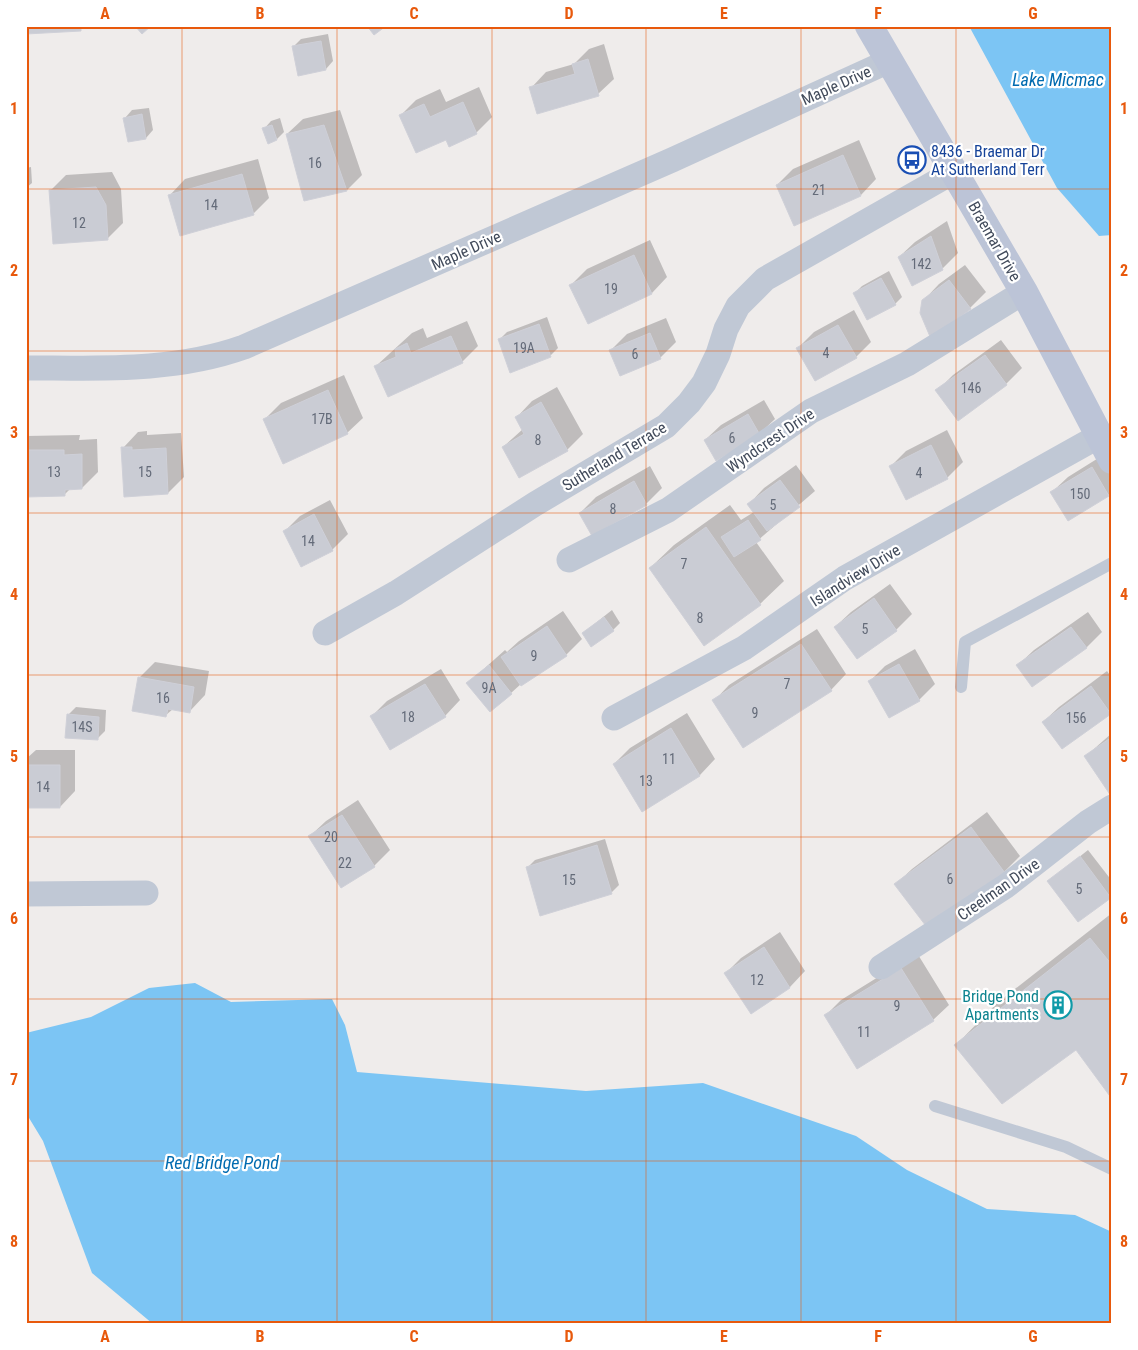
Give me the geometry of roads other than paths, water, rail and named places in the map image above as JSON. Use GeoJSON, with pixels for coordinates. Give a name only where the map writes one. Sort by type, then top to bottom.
{"type":"FeatureCollection","features":[{"type":"Feature","properties":{"kind":"main road","name":"Braemar Drive"},"geometry":{"type":"LineString","coordinates":[[869,26],[1024,292],[1106,448]]}},
{"type":"Feature","properties":{"kind":"street","name":"Maple Drive"},"geometry":{"type":"LineString","coordinates":[[26,368],[154,367],[214,358],[244,347],[663,164],[889,61]]}},
{"type":"Feature","properties":{"kind":"street","name":"Sutherland Terrace"},"geometry":{"type":"LineString","coordinates":[[325,633],[396,593],[535,504],[666,426],[689,403],[704,383],[718,354],[726,329],[738,306],[751,292],[766,280],[955,171]]}},
{"type":"Feature","properties":{"kind":"street","name":"Wyndcrest Drive"},"geometry":{"type":"LineString","coordinates":[[570,560],[668,510],[811,411],[907,364],[1024,292]]}},
{"type":"Feature","properties":{"kind":"street","name":"Islandview Drive"},"geometry":{"type":"LineString","coordinates":[[614,718],[744,648],[845,578],[1106,448]]}},
{"type":"Feature","properties":{"kind":"street","name":"Creelman Drive"},"geometry":{"type":"LineString","coordinates":[[881,967],[1006,886],[1088,822],[1112,807]]}},
{"type":"Feature","properties":{"kind":"street"},"geometry":{"type":"LineString","coordinates":[[26,894],[146,893]]}},
{"type":"Feature","properties":{"kind":"lane"},"geometry":{"type":"LineString","coordinates":[[961,687],[965,642],[1112,563]]}},
{"type":"Feature","properties":{"kind":"lane"},"geometry":{"type":"LineString","coordinates":[[935,1106],[1066,1147],[1112,1169]]}},
{"type":"Feature","properties":{"kind":"water","name":"Lake Micmac"},"geometry":{"type":"Polygon","coordinates":[[[969,26],[1112,26],[1112,235],[1099,236],[1057,188],[969,26]]]}},
{"type":"Feature","properties":{"kind":"water","name":"Red Bridge Pond"},"geometry":{"type":"Polygon","coordinates":[[[195,983],[231,1002],[332,999],[345,1025],[357,1072],[586,1091],[703,1083],[856,1136],[907,1170],[987,1209],[1075,1215],[1112,1232],[1112,1324],[153,1324],[92,1273],[43,1141],[26,1113],[26,1033],[91,1017],[149,988],[195,983]]]}},
{"type":"Feature","properties":{"kind":"place","name":"8436 - Braemar Dr At Sutherland Terr"},"geometry":{"type":"Point","coordinates":[912,160]}},
{"type":"Feature","properties":{"kind":"place","name":"Bridge Pond Apartments"},"geometry":{"type":"Point","coordinates":[1058,1005]}}]}
